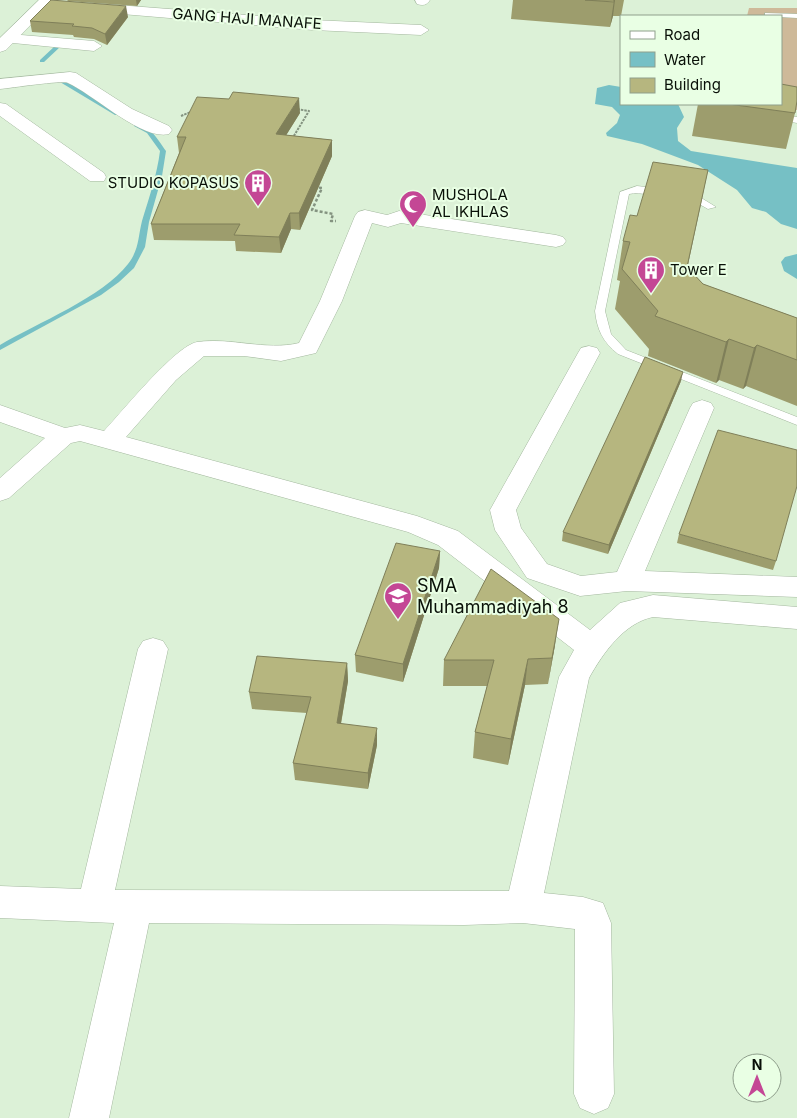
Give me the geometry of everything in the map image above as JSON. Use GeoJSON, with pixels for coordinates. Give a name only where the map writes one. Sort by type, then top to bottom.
{"type":"FeatureCollection","features":[{"type":"Feature","properties":{"kind":"street","name":"GANG HAJI MANAFE"},"geometry":{"type":"LineString","coordinates":[[46,2],[67,6],[313,25],[421,30]]}},
{"type":"Feature","properties":{"kind":"street"},"geometry":{"type":"LineString","coordinates":[[5,43],[46,2]]}},
{"type":"Feature","properties":{"kind":"street"},"geometry":{"type":"LineString","coordinates":[[5,43],[94,46]]}},
{"type":"Feature","properties":{"kind":"street"},"geometry":{"type":"LineString","coordinates":[[0,84],[70,77],[126,113],[163,130]]}},
{"type":"Feature","properties":{"kind":"street"},"geometry":{"type":"LineString","coordinates":[[0,108],[97,177]]}},
{"type":"Feature","properties":{"kind":"street"},"geometry":{"type":"LineString","coordinates":[[108,442],[168,375],[198,349],[244,349],[281,354],[308,348],[331,301],[365,216],[388,221],[399,217],[556,241]]}},
{"type":"Feature","properties":{"kind":"street"},"geometry":{"type":"LineString","coordinates":[[589,352],[503,510],[508,530],[537,571],[580,586],[627,581],[797,587]]}},
{"type":"Feature","properties":{"kind":"street"},"geometry":{"type":"LineString","coordinates":[[627,581],[702,408]]}},
{"type":"Feature","properties":{"kind":"street"},"geometry":{"type":"LineString","coordinates":[[0,413],[63,436],[80,433],[417,525],[448,538],[591,647]]}},
{"type":"Feature","properties":{"kind":"street"},"geometry":{"type":"LineString","coordinates":[[0,492],[63,436]]}},
{"type":"Feature","properties":{"kind":"street"},"geometry":{"type":"LineString","coordinates":[[523,907],[574,677],[591,647],[630,612],[654,606],[797,618]]}},
{"type":"Feature","properties":{"kind":"street"},"geometry":{"type":"LineString","coordinates":[[94,906],[153,649]]}},
{"type":"Feature","properties":{"kind":"street"},"geometry":{"type":"LineString","coordinates":[[0,902],[135,908],[464,910],[523,907],[583,913],[590,916],[593,923],[594,1094]]}},
{"type":"Feature","properties":{"kind":"street"},"geometry":{"type":"LineString","coordinates":[[89,1118],[135,908]]}},
{"type":"Feature","properties":{"kind":"lane"},"geometry":{"type":"LineString","coordinates":[[782,15],[797,16]]}},
{"type":"Feature","properties":{"kind":"lane"},"geometry":{"type":"LineString","coordinates":[[742,105],[752,112],[797,120]]}},
{"type":"Feature","properties":{"kind":"lane"},"geometry":{"type":"LineString","coordinates":[[711,207],[695,198],[658,191],[637,189],[625,192],[600,311],[602,329],[610,343],[622,352],[797,421]]}},
{"type":"Feature","properties":{"kind":"path"},"geometry":{"type":"LineString","coordinates":[[288,144],[309,111],[292,109]]}},
{"type":"Feature","properties":{"kind":"path"},"geometry":{"type":"LineString","coordinates":[[163,130],[186,112],[195,110]]}},
{"type":"Feature","properties":{"kind":"path"},"geometry":{"type":"LineString","coordinates":[[313,187],[322,188],[312,210],[333,214],[331,221],[360,225]]}},
{"type":"Feature","properties":{"kind":"shaded area"},"geometry":{"type":"Polygon","coordinates":[[[749,8],[797,8],[797,110],[754,105],[782,105],[782,15],[747,15],[749,8]]]}},
{"type":"Feature","properties":{"kind":"water"},"geometry":{"type":"Polygon","coordinates":[[[609,85],[620,87],[620,105],[678,105],[684,117],[677,128],[678,141],[691,151],[797,168],[797,229],[781,224],[766,212],[752,208],[737,190],[698,165],[642,144],[607,136],[606,133],[617,123],[620,115],[612,107],[595,104],[597,88],[609,85]]]}},
{"type":"Feature","properties":{"kind":"water"},"geometry":{"type":"Polygon","coordinates":[[[797,254],[797,279],[784,271],[781,262],[785,257],[797,254]]]}},
{"type":"Feature","properties":{"kind":"building"},"geometry":{"type":"Polygon","coordinates":[[[51,0],[126,6],[105,34],[92,28],[72,26],[74,24],[30,21],[51,0]]]}},
{"type":"Feature","properties":{"kind":"building"},"geometry":{"type":"Polygon","coordinates":[[[585,0],[614,0],[614,2],[585,0]]]}},
{"type":"Feature","properties":{"kind":"building"},"geometry":{"type":"Polygon","coordinates":[[[782,84],[797,87],[795,113],[735,105],[782,105],[782,84]]]}},
{"type":"Feature","properties":{"kind":"building"},"geometry":{"type":"Polygon","coordinates":[[[233,92],[299,98],[276,134],[332,140],[299,213],[290,213],[279,237],[234,235],[240,224],[151,224],[186,137],[177,137],[197,97],[229,99],[233,92]]]}},
{"type":"Feature","properties":{"kind":"building"},"geometry":{"type":"Polygon","coordinates":[[[653,162],[708,170],[687,267],[703,284],[797,318],[797,360],[757,345],[754,348],[729,339],[726,342],[655,316],[658,311],[622,269],[630,242],[623,241],[630,215],[637,216],[653,162]]]}},
{"type":"Feature","properties":{"kind":"building"},"geometry":{"type":"Polygon","coordinates":[[[645,357],[683,372],[609,545],[563,532],[645,357]]]}},
{"type":"Feature","properties":{"kind":"building"},"geometry":{"type":"Polygon","coordinates":[[[718,430],[797,450],[797,486],[776,561],[679,534],[718,430]]]}},
{"type":"Feature","properties":{"kind":"building","name":"SMA Muhammadiyah 8"},"geometry":{"type":"Polygon","coordinates":[[[396,543],[440,551],[403,664],[355,655],[396,543]]]}},
{"type":"Feature","properties":{"kind":"building"},"geometry":{"type":"Polygon","coordinates":[[[491,569],[559,619],[552,658],[528,659],[511,739],[475,732],[494,660],[444,660],[491,569]]]}},
{"type":"Feature","properties":{"kind":"building"},"geometry":{"type":"Polygon","coordinates":[[[257,656],[347,663],[337,723],[377,728],[368,773],[293,763],[311,697],[249,692],[257,656]]]}},
{"type":"Feature","properties":{"kind":"waterway"},"geometry":{"type":"LineString","coordinates":[[42,61],[57,47]]}},
{"type":"Feature","properties":{"kind":"waterway"},"geometry":{"type":"LineString","coordinates":[[62,81],[117,114]]}},
{"type":"Feature","properties":{"kind":"waterway"},"geometry":{"type":"LineString","coordinates":[[0,348],[78,306],[116,280],[131,266],[140,251],[159,176],[163,151],[149,132],[136,125]]}},
{"type":"Feature","properties":{"kind":"place","name":"STUDIO KOPASUS"},"geometry":{"type":"Point","coordinates":[258,207]}},
{"type":"Feature","properties":{"kind":"place","name":"MUSHOLA AL IKHLAS"},"geometry":{"type":"Point","coordinates":[413,228]}},
{"type":"Feature","properties":{"kind":"place","name":"Tower E"},"geometry":{"type":"Point","coordinates":[651,294]}},
{"type":"Feature","properties":{"kind":"place","name":"SMA Muhammadiyah 8"},"geometry":{"type":"Point","coordinates":[398,620]}}]}
